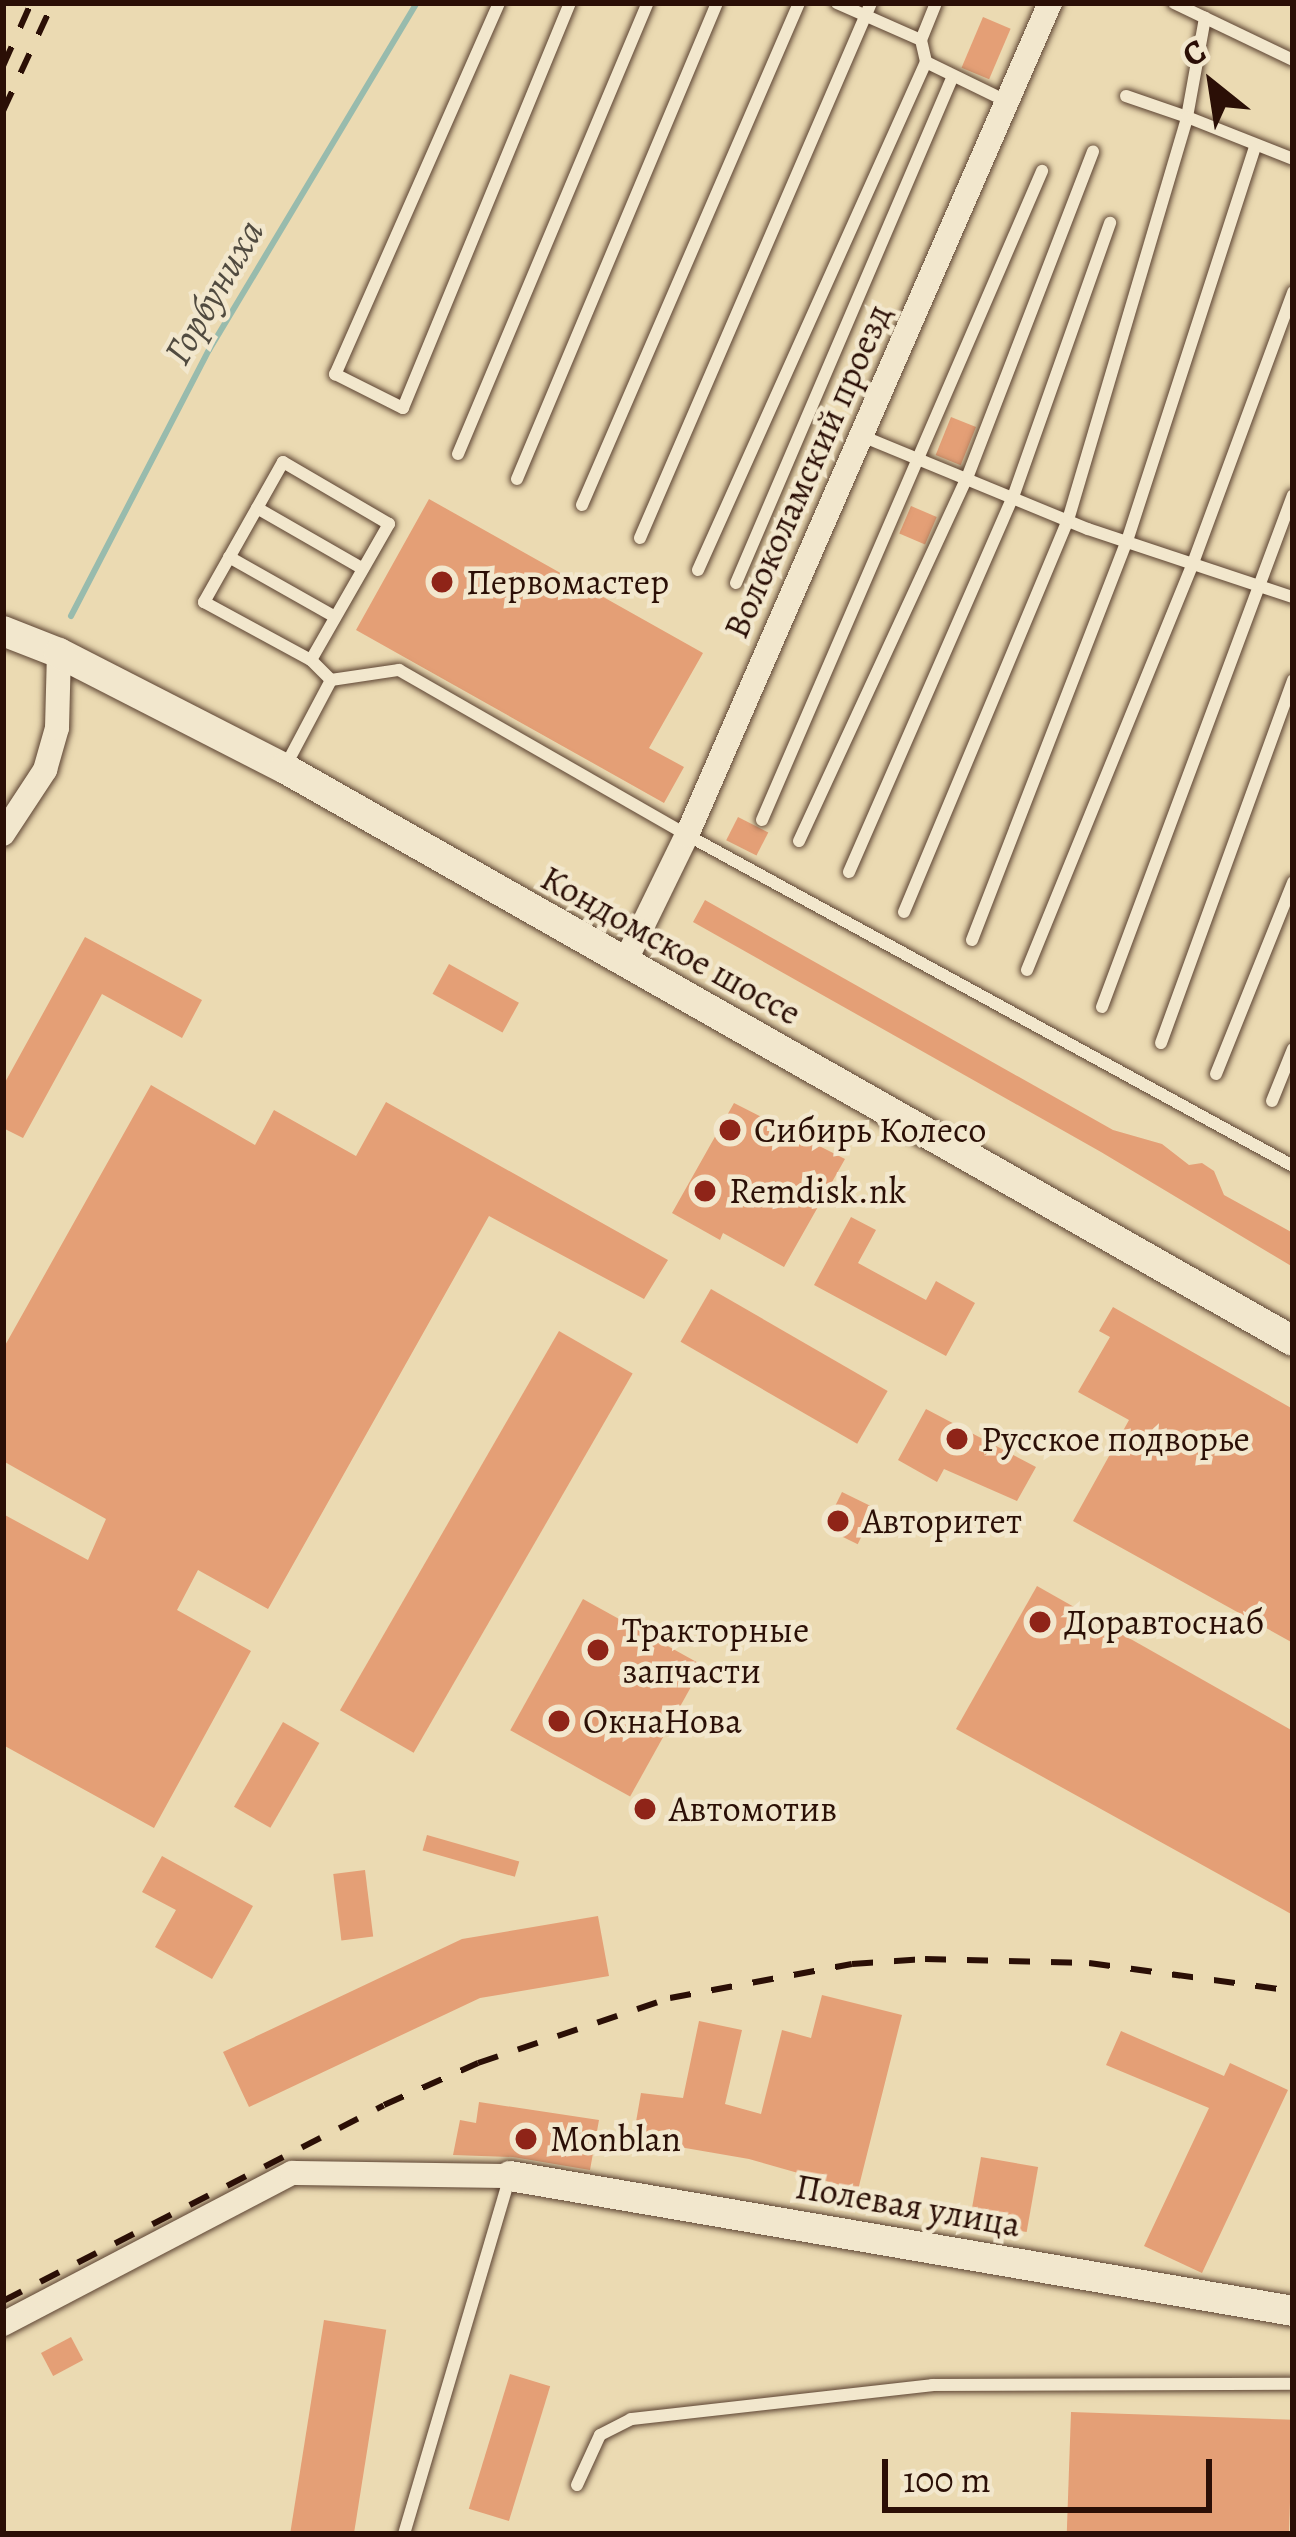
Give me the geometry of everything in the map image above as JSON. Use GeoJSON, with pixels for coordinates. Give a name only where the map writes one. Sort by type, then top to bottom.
{"type":"FeatureCollection","features":[{"type":"Feature","properties":{"kind":"street","name":"Волоколамский проезд"},"geometry":{"type":"LineString","coordinates":[[624,964],[687,835],[1050,3]]}},
{"type":"Feature","properties":{"kind":"street","name":"Кондомское шоссе"},"geometry":{"type":"LineString","coordinates":[[3,631],[59,653],[284,768],[1293,1341]]}},
{"type":"Feature","properties":{"kind":"street"},"geometry":{"type":"LineString","coordinates":[[3,834],[45,770],[57,728],[59,653]]}},
{"type":"Feature","properties":{"kind":"street"},"geometry":{"type":"LineString","coordinates":[[3,2324],[292,2173],[510,2176]]}},
{"type":"Feature","properties":{"kind":"street","name":"Полевая улица"},"geometry":{"type":"LineString","coordinates":[[510,2176],[1293,2311]]}},
{"type":"Feature","properties":{"kind":"lane"},"geometry":{"type":"LineString","coordinates":[[499,3],[335,374],[403,408],[570,3]]}},
{"type":"Feature","properties":{"kind":"lane"},"geometry":{"type":"LineString","coordinates":[[458,454],[648,3]]}},
{"type":"Feature","properties":{"kind":"lane"},"geometry":{"type":"LineString","coordinates":[[518,479],[717,3]]}},
{"type":"Feature","properties":{"kind":"lane"},"geometry":{"type":"LineString","coordinates":[[582,505],[799,3]]}},
{"type":"Feature","properties":{"kind":"lane"},"geometry":{"type":"LineString","coordinates":[[836,3],[869,9],[921,40]]}},
{"type":"Feature","properties":{"kind":"lane"},"geometry":{"type":"LineString","coordinates":[[698,570],[926,62],[921,40],[936,3]]}},
{"type":"Feature","properties":{"kind":"lane"},"geometry":{"type":"LineString","coordinates":[[1174,3],[1293,60]]}},
{"type":"Feature","properties":{"kind":"lane"},"geometry":{"type":"LineString","coordinates":[[640,538],[869,9]]}},
{"type":"Feature","properties":{"kind":"lane"},"geometry":{"type":"LineString","coordinates":[[904,912],[1068,520],[1186,117],[1205,18]]}},
{"type":"Feature","properties":{"kind":"lane"},"geometry":{"type":"LineString","coordinates":[[926,62],[1006,101]]}},
{"type":"Feature","properties":{"kind":"lane"},"geometry":{"type":"LineString","coordinates":[[736,583],[953,76]]}},
{"type":"Feature","properties":{"kind":"lane"},"geometry":{"type":"LineString","coordinates":[[1126,96],[1293,159]]}},
{"type":"Feature","properties":{"kind":"lane"},"geometry":{"type":"LineString","coordinates":[[972,940],[1127,542],[1255,148]]}},
{"type":"Feature","properties":{"kind":"lane"},"geometry":{"type":"LineString","coordinates":[[799,841],[967,478],[1094,152]]}},
{"type":"Feature","properties":{"kind":"lane"},"geometry":{"type":"LineString","coordinates":[[762,820],[922,460],[1042,171]]}},
{"type":"Feature","properties":{"kind":"lane"},"geometry":{"type":"LineString","coordinates":[[849,872],[1012,497],[1110,223]]}},
{"type":"Feature","properties":{"kind":"lane"},"geometry":{"type":"LineString","coordinates":[[1027,970],[1193,563],[1293,292]]}},
{"type":"Feature","properties":{"kind":"lane"},"geometry":{"type":"LineString","coordinates":[[862,436],[1068,520],[1293,597]]}},
{"type":"Feature","properties":{"kind":"lane"},"geometry":{"type":"LineString","coordinates":[[311,660],[389,524],[283,462],[204,602],[311,660],[332,680]]}},
{"type":"Feature","properties":{"kind":"lane"},"geometry":{"type":"LineString","coordinates":[[1102,1007],[1293,495]]}},
{"type":"Feature","properties":{"kind":"lane"},"geometry":{"type":"LineString","coordinates":[[257,508],[363,569]]}},
{"type":"Feature","properties":{"kind":"lane"},"geometry":{"type":"LineString","coordinates":[[229,557],[335,617]]}},
{"type":"Feature","properties":{"kind":"lane"},"geometry":{"type":"LineString","coordinates":[[332,680],[398,670],[687,835],[1293,1166]]}},
{"type":"Feature","properties":{"kind":"lane"},"geometry":{"type":"LineString","coordinates":[[284,768],[332,680]]}},
{"type":"Feature","properties":{"kind":"lane"},"geometry":{"type":"LineString","coordinates":[[1161,1043],[1293,680]]}},
{"type":"Feature","properties":{"kind":"lane"},"geometry":{"type":"LineString","coordinates":[[1216,1074],[1293,882]]}},
{"type":"Feature","properties":{"kind":"lane"},"geometry":{"type":"LineString","coordinates":[[1272,1100],[1293,1048]]}},
{"type":"Feature","properties":{"kind":"lane"},"geometry":{"type":"LineString","coordinates":[[404,2534],[510,2176]]}},
{"type":"Feature","properties":{"kind":"lane"},"geometry":{"type":"LineString","coordinates":[[577,2485],[601,2435],[631,2419],[932,2385],[1293,2384]]}},
{"type":"Feature","properties":{"kind":"building"},"geometry":{"type":"Polygon","coordinates":[[[983,17],[1011,29],[989,79],[962,68],[983,17]]]}},
{"type":"Feature","properties":{"kind":"building"},"geometry":{"type":"Polygon","coordinates":[[[951,417],[976,427],[961,465],[936,455],[951,417]]]}},
{"type":"Feature","properties":{"kind":"building"},"geometry":{"type":"Polygon","coordinates":[[[429,499],[703,653],[649,748],[684,767],[664,803],[356,630],[429,499]]]}},
{"type":"Feature","properties":{"kind":"building"},"geometry":{"type":"Polygon","coordinates":[[[911,506],[937,517],[925,545],[899,534],[911,506]]]}},
{"type":"Feature","properties":{"kind":"building"},"geometry":{"type":"Polygon","coordinates":[[[738,817],[768,832],[756,856],[726,840],[738,817]]]}},
{"type":"Feature","properties":{"kind":"building"},"geometry":{"type":"Polygon","coordinates":[[[705,900],[1113,1130],[1162,1144],[1189,1165],[1202,1163],[1214,1171],[1224,1195],[1293,1233],[1293,1267],[1101,1152],[693,922],[705,900]]]}},
{"type":"Feature","properties":{"kind":"building"},"geometry":{"type":"Polygon","coordinates":[[[85,937],[202,1000],[182,1038],[102,994],[23,1138],[3,1128],[3,1086],[85,937]]]}},
{"type":"Feature","properties":{"kind":"building"},"geometry":{"type":"Polygon","coordinates":[[[449,964],[519,1003],[502,1033],[433,994],[449,964]]]}},
{"type":"Feature","properties":{"kind":"building"},"geometry":{"type":"Polygon","coordinates":[[[151,1085],[255,1145],[274,1110],[356,1156],[386,1102],[668,1260],[644,1299],[489,1216],[268,1609],[198,1570],[177,1610],[251,1651],[154,1828],[3,1745],[3,1514],[88,1560],[106,1519],[3,1461],[3,1349],[151,1085]]]}},
{"type":"Feature","properties":{"kind":"building"},"geometry":{"type":"Polygon","coordinates":[[[734,1103],[845,1159],[784,1267],[723,1233],[720,1240],[672,1213],[734,1103]]]}},
{"type":"Feature","properties":{"kind":"building"},"geometry":{"type":"Polygon","coordinates":[[[851,1217],[876,1230],[858,1263],[926,1300],[936,1281],[975,1303],[946,1356],[814,1285],[851,1217]]]}},
{"type":"Feature","properties":{"kind":"building"},"geometry":{"type":"Polygon","coordinates":[[[711,1289],[888,1391],[857,1444],[680,1342],[711,1289]]]}},
{"type":"Feature","properties":{"kind":"building"},"geometry":{"type":"Polygon","coordinates":[[[1113,1307],[1293,1409],[1293,1643],[1073,1521],[1129,1420],[1078,1392],[1110,1337],[1099,1331],[1113,1307]]]}},
{"type":"Feature","properties":{"kind":"building"},"geometry":{"type":"Polygon","coordinates":[[[559,1331],[633,1374],[414,1753],[340,1710],[559,1331]]]}},
{"type":"Feature","properties":{"kind":"building"},"geometry":{"type":"Polygon","coordinates":[[[926,1409],[1036,1467],[1017,1501],[944,1469],[937,1482],[898,1460],[926,1409]]]}},
{"type":"Feature","properties":{"kind":"building"},"geometry":{"type":"Polygon","coordinates":[[[842,1492],[875,1508],[858,1544],[824,1528],[842,1492]]]}},
{"type":"Feature","properties":{"kind":"building"},"geometry":{"type":"Polygon","coordinates":[[[1037,1586],[1293,1731],[1293,1915],[956,1729],[1037,1586]]]}},
{"type":"Feature","properties":{"kind":"building"},"geometry":{"type":"Polygon","coordinates":[[[583,1599],[703,1665],[630,1797],[510,1730],[583,1599]]]}},
{"type":"Feature","properties":{"kind":"building"},"geometry":{"type":"Polygon","coordinates":[[[283,1722],[319,1743],[270,1828],[234,1807],[283,1722]]]}},
{"type":"Feature","properties":{"kind":"building"},"geometry":{"type":"Polygon","coordinates":[[[427,1835],[519,1861],[515,1877],[423,1850],[427,1835]]]}},
{"type":"Feature","properties":{"kind":"building"},"geometry":{"type":"Polygon","coordinates":[[[162,1856],[253,1906],[212,1979],[155,1947],[176,1910],[142,1892],[162,1856]]]}},
{"type":"Feature","properties":{"kind":"building"},"geometry":{"type":"Polygon","coordinates":[[[365,1870],[373,1937],[341,1940],[333,1874],[365,1870]]]}},
{"type":"Feature","properties":{"kind":"building"},"geometry":{"type":"Polygon","coordinates":[[[598,1916],[609,1976],[480,1998],[249,2107],[223,2052],[462,1939],[598,1916]]]}},
{"type":"Feature","properties":{"kind":"building"},"geometry":{"type":"Polygon","coordinates":[[[822,1995],[902,2015],[858,2190],[749,2159],[633,2139],[641,2093],[683,2098],[699,2021],[742,2030],[725,2104],[761,2114],[782,2030],[811,2038],[822,1995]]]}},
{"type":"Feature","properties":{"kind":"building"},"geometry":{"type":"Polygon","coordinates":[[[1121,2031],[1224,2076],[1230,2063],[1288,2090],[1202,2273],[1144,2246],[1209,2108],[1106,2065],[1121,2031]]]}},
{"type":"Feature","properties":{"kind":"building","name":"Monblan"},"geometry":{"type":"Polygon","coordinates":[[[479,2102],[599,2120],[590,2170],[513,2157],[453,2155],[460,2120],[476,2123],[479,2102]]]}},
{"type":"Feature","properties":{"kind":"building"},"geometry":{"type":"Polygon","coordinates":[[[981,2157],[1038,2167],[1027,2232],[970,2222],[981,2157]]]}},
{"type":"Feature","properties":{"kind":"building"},"geometry":{"type":"Polygon","coordinates":[[[324,2320],[386,2330],[354,2534],[290,2534],[324,2320]]]}},
{"type":"Feature","properties":{"kind":"building"},"geometry":{"type":"Polygon","coordinates":[[[71,2337],[83,2360],[53,2376],[41,2353],[71,2337]]]}},
{"type":"Feature","properties":{"kind":"building"},"geometry":{"type":"Polygon","coordinates":[[[510,2374],[550,2386],[509,2521],[469,2509],[510,2374]]]}},
{"type":"Feature","properties":{"kind":"building"},"geometry":{"type":"Polygon","coordinates":[[[1071,2412],[1293,2420],[1289,2534],[1067,2534],[1071,2412]]]}},
{"type":"Feature","properties":{"kind":"waterway","name":"Горбуниха"},"geometry":{"type":"LineString","coordinates":[[71,616],[209,350],[417,3]]}},
{"type":"Feature","properties":{"kind":"railway"},"geometry":{"type":"LineString","coordinates":[[3,66],[31,3]]}},
{"type":"Feature","properties":{"kind":"railway"},"geometry":{"type":"LineString","coordinates":[[3,111],[53,3]]}},
{"type":"Feature","properties":{"kind":"railway"},"geometry":{"type":"LineString","coordinates":[[3,2301],[384,2105],[478,2063],[670,1998],[852,1964],[925,1959],[1089,1963],[1293,1991]]}},
{"type":"Feature","properties":{"kind":"place","name":"Первомастер"},"geometry":{"type":"Point","coordinates":[442,582]}},
{"type":"Feature","properties":{"kind":"place","name":"Сибирь Колесо"},"geometry":{"type":"Point","coordinates":[730,1130]}},
{"type":"Feature","properties":{"kind":"place","name":"Remdisk.nk"},"geometry":{"type":"Point","coordinates":[705,1191]}},
{"type":"Feature","properties":{"kind":"place","name":"Русское подворье"},"geometry":{"type":"Point","coordinates":[957,1439]}},
{"type":"Feature","properties":{"kind":"place","name":"Авторитет"},"geometry":{"type":"Point","coordinates":[838,1521]}},
{"type":"Feature","properties":{"kind":"place","name":"Доравтоснаб"},"geometry":{"type":"Point","coordinates":[1040,1622]}},
{"type":"Feature","properties":{"kind":"place","name":"Тракторные запчасти"},"geometry":{"type":"Point","coordinates":[598,1650]}},
{"type":"Feature","properties":{"kind":"place","name":"ОкнаНова"},"geometry":{"type":"Point","coordinates":[559,1721]}},
{"type":"Feature","properties":{"kind":"place","name":"Автомотив"},"geometry":{"type":"Point","coordinates":[645,1809]}},
{"type":"Feature","properties":{"kind":"place","name":"Monblan"},"geometry":{"type":"Point","coordinates":[526,2139]}}]}
